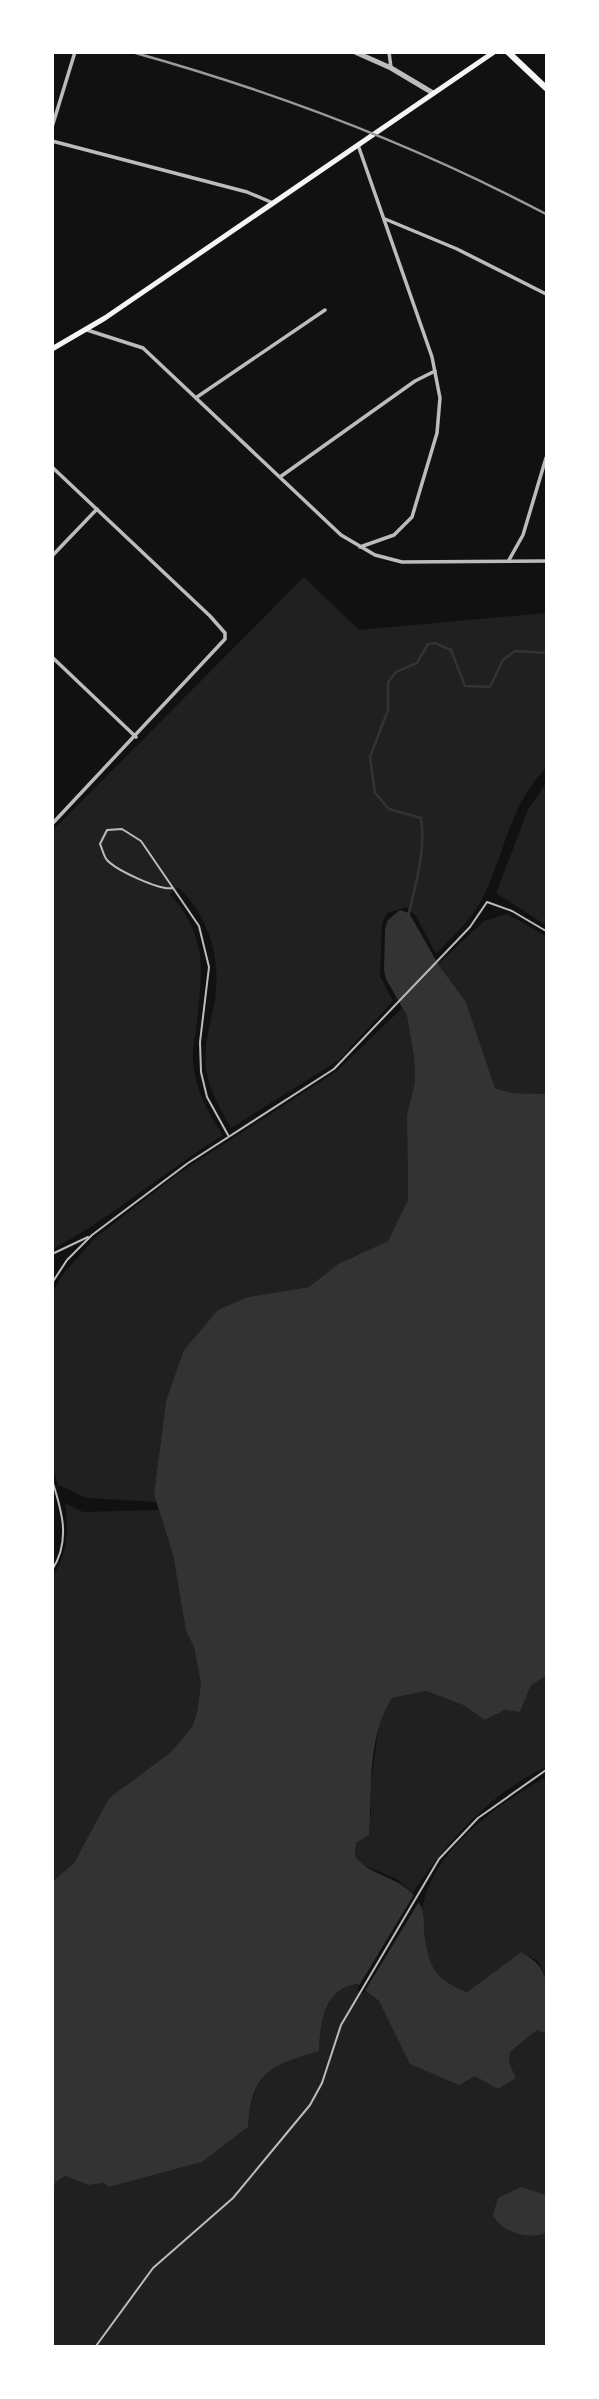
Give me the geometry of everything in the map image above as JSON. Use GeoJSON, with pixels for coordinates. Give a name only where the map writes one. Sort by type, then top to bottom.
{"type":"FeatureCollection","features":[{"type":"Feature","properties":{"kind":"main road"},"geometry":{"type":"LineString","coordinates":[[52,349],[86,330],[494,52]]}},
{"type":"Feature","properties":{"kind":"main road"},"geometry":{"type":"LineString","coordinates":[[508,52],[547,88]]}},
{"type":"Feature","properties":{"kind":"street"},"geometry":{"type":"LineString","coordinates":[[52,127],[75,52]]}},
{"type":"Feature","properties":{"kind":"street"},"geometry":{"type":"LineString","coordinates":[[355,52],[391,68],[433,93]]}},
{"type":"Feature","properties":{"kind":"street"},"geometry":{"type":"LineString","coordinates":[[389,52],[391,68]]}},
{"type":"Feature","properties":{"kind":"street"},"geometry":{"type":"LineString","coordinates":[[52,141],[247,192],[273,203]]}},
{"type":"Feature","properties":{"kind":"street"},"geometry":{"type":"LineString","coordinates":[[358,145],[435,371],[439,386],[440,417],[417,508],[394,535],[360,547]]}},
{"type":"Feature","properties":{"kind":"street"},"geometry":{"type":"LineString","coordinates":[[385,219],[447,244],[547,294]]}},
{"type":"Feature","properties":{"kind":"street"},"geometry":{"type":"LineString","coordinates":[[196,398],[325,310]]}},
{"type":"Feature","properties":{"kind":"street"},"geometry":{"type":"LineString","coordinates":[[86,330],[143,348],[341,535],[360,547],[402,562],[547,561]]}},
{"type":"Feature","properties":{"kind":"street"},"geometry":{"type":"LineString","coordinates":[[280,477],[415,381],[435,371]]}},
{"type":"Feature","properties":{"kind":"street"},"geometry":{"type":"LineString","coordinates":[[509,561],[523,535],[547,458]]}},
{"type":"Feature","properties":{"kind":"street"},"geometry":{"type":"LineString","coordinates":[[52,467],[221,628],[225,639],[216,652],[52,824]]}},
{"type":"Feature","properties":{"kind":"street"},"geometry":{"type":"LineString","coordinates":[[52,556],[97,509]]}},
{"type":"Feature","properties":{"kind":"street"},"geometry":{"type":"LineString","coordinates":[[52,657],[136,737]]}},
{"type":"Feature","properties":{"kind":"lane"},"geometry":{"type":"LineString","coordinates":[[173,888],[165,890],[151,885],[107,860],[100,844],[107,830],[122,829],[141,841],[187,906],[205,945],[209,967],[200,1042],[201,1072],[210,1104],[229,1136]]}},
{"type":"Feature","properties":{"kind":"lane"},"geometry":{"type":"LineString","coordinates":[[52,1283],[67,1259],[92,1235],[176,1171],[334,1069],[371,1034],[470,927],[487,902],[512,911],[547,931]]}},
{"type":"Feature","properties":{"kind":"lane"},"geometry":{"type":"LineString","coordinates":[[52,1254],[92,1235]]}},
{"type":"Feature","properties":{"kind":"lane"},"geometry":{"type":"LineString","coordinates":[[52,1480],[64,1529],[61,1554],[52,1570]]}},
{"type":"Feature","properties":{"kind":"lane"},"geometry":{"type":"LineString","coordinates":[[96,2347],[153,2268],[233,2198],[310,2105],[321,2083],[341,2025],[439,1859],[457,1838],[519,1787],[547,1770]]}},
{"type":"Feature","properties":{"kind":"shaded area"},"geometry":{"type":"Polygon","coordinates":[[[304,577],[359,630],[546,613],[546,768],[524,798],[482,899],[461,928],[436,954],[416,916],[406,907],[387,913],[382,923],[380,976],[393,1001],[339,1060],[231,1128],[213,1093],[205,1060],[215,1000],[214,953],[198,911],[178,887],[170,894],[192,927],[197,942],[201,974],[193,1053],[194,1071],[203,1100],[223,1135],[97,1223],[53,1249],[53,830],[304,577]]]}},
{"type":"Feature","properties":{"kind":"shaded area"},"geometry":{"type":"Polygon","coordinates":[[[546,783],[546,925],[496,893],[528,810],[546,783]]]}},
{"type":"Feature","properties":{"kind":"shaded area"},"geometry":{"type":"Polygon","coordinates":[[[400,910],[409,913],[438,964],[466,1002],[495,1088],[511,1093],[546,1094],[546,1676],[531,1685],[520,1712],[505,1710],[485,1720],[463,1705],[426,1691],[392,1698],[378,1729],[375,1746],[369,1835],[356,1843],[355,1856],[362,1864],[400,1884],[416,1898],[423,1911],[430,1961],[446,1982],[467,1992],[521,1952],[532,1959],[545,1977],[547,1986],[546,2034],[537,2030],[510,2052],[509,2063],[516,2078],[498,2089],[475,2076],[459,2085],[410,2064],[379,2001],[357,1984],[346,1987],[330,2001],[326,2010],[322,2020],[319,2051],[288,2061],[267,2074],[259,2082],[254,2094],[248,2127],[202,2162],[109,2187],[103,2183],[89,2185],[65,2176],[55,2183],[53,2200],[53,1881],[74,1863],[109,1798],[171,1752],[192,1727],[201,1684],[194,1647],[186,1631],[173,1555],[154,1494],[166,1401],[184,1350],[218,1310],[248,1297],[309,1287],[338,1264],[388,1241],[408,1200],[407,1115],[415,1082],[414,1057],[407,1016],[386,979],[384,970],[385,929],[388,920],[400,910]]]}},
{"type":"Feature","properties":{"kind":"shaded area"},"geometry":{"type":"Polygon","coordinates":[[[507,914],[546,936],[546,1094],[511,1093],[495,1088],[466,1002],[438,964],[484,921],[507,914]]]}},
{"type":"Feature","properties":{"kind":"shaded area"},"geometry":{"type":"Polygon","coordinates":[[[402,1008],[407,1016],[415,1082],[407,1115],[408,1200],[388,1241],[338,1264],[309,1287],[248,1297],[166,1401],[154,1494],[157,1502],[87,1498],[58,1485],[52,1465],[52,1294],[62,1275],[95,1238],[179,1173],[337,1071],[402,1008]]]}},
{"type":"Feature","properties":{"kind":"shaded area"},"geometry":{"type":"Polygon","coordinates":[[[65,1503],[83,1512],[159,1510],[173,1555],[186,1631],[194,1647],[201,1684],[192,1727],[171,1752],[109,1798],[74,1863],[53,1881],[52,1578],[66,1542],[65,1503]]]}},
{"type":"Feature","properties":{"kind":"shaded area"},"geometry":{"type":"Polygon","coordinates":[[[546,1676],[546,1767],[507,1790],[471,1821],[439,1856],[413,1893],[397,1879],[360,1864],[355,1856],[356,1843],[371,1815],[370,1791],[380,1716],[392,1698],[426,1691],[463,1705],[485,1720],[505,1710],[520,1712],[531,1685],[546,1676]]]}},
{"type":"Feature","properties":{"kind":"shaded area"},"geometry":{"type":"Polygon","coordinates":[[[546,1777],[546,1977],[538,1961],[521,1952],[467,1992],[442,1978],[429,1957],[422,1913],[430,1884],[440,1865],[471,1830],[509,1800],[546,1777]]]}},
{"type":"Feature","properties":{"kind":"shaded area"},"geometry":{"type":"Polygon","coordinates":[[[356,1984],[379,2001],[394,2027],[475,2076],[509,2063],[510,2052],[537,2030],[546,2034],[546,2346],[53,2346],[52,2200],[55,2183],[65,2176],[89,2185],[103,2183],[109,2187],[202,2162],[248,2127],[254,2094],[267,2074],[287,2061],[319,2051],[322,2020],[330,2001],[336,1993],[356,1984]]]}},
{"type":"Feature","properties":{"kind":"shaded area"},"geometry":{"type":"Polygon","coordinates":[[[521,2187],[546,2195],[546,2233],[532,2236],[516,2233],[503,2226],[493,2215],[498,2198],[521,2187]]]}},
{"type":"Feature","properties":{"kind":"pier"},"geometry":{"type":"Polygon","coordinates":[[[415,1893],[420,1900],[363,1994],[357,1989],[415,1893]]]}},
{"type":"Feature","properties":{"kind":"waterway"},"geometry":{"type":"LineString","coordinates":[[409,913],[421,854],[421,818],[389,809],[375,793],[370,757],[388,710],[388,682],[396,672],[417,663],[428,644],[435,643],[451,650],[465,686],[490,687],[503,660],[515,651],[546,653]]}},
{"type":"Feature","properties":{"kind":"railway"},"geometry":{"type":"LineString","coordinates":[[132,52],[239,84],[344,122],[446,165],[546,214]]}}]}
